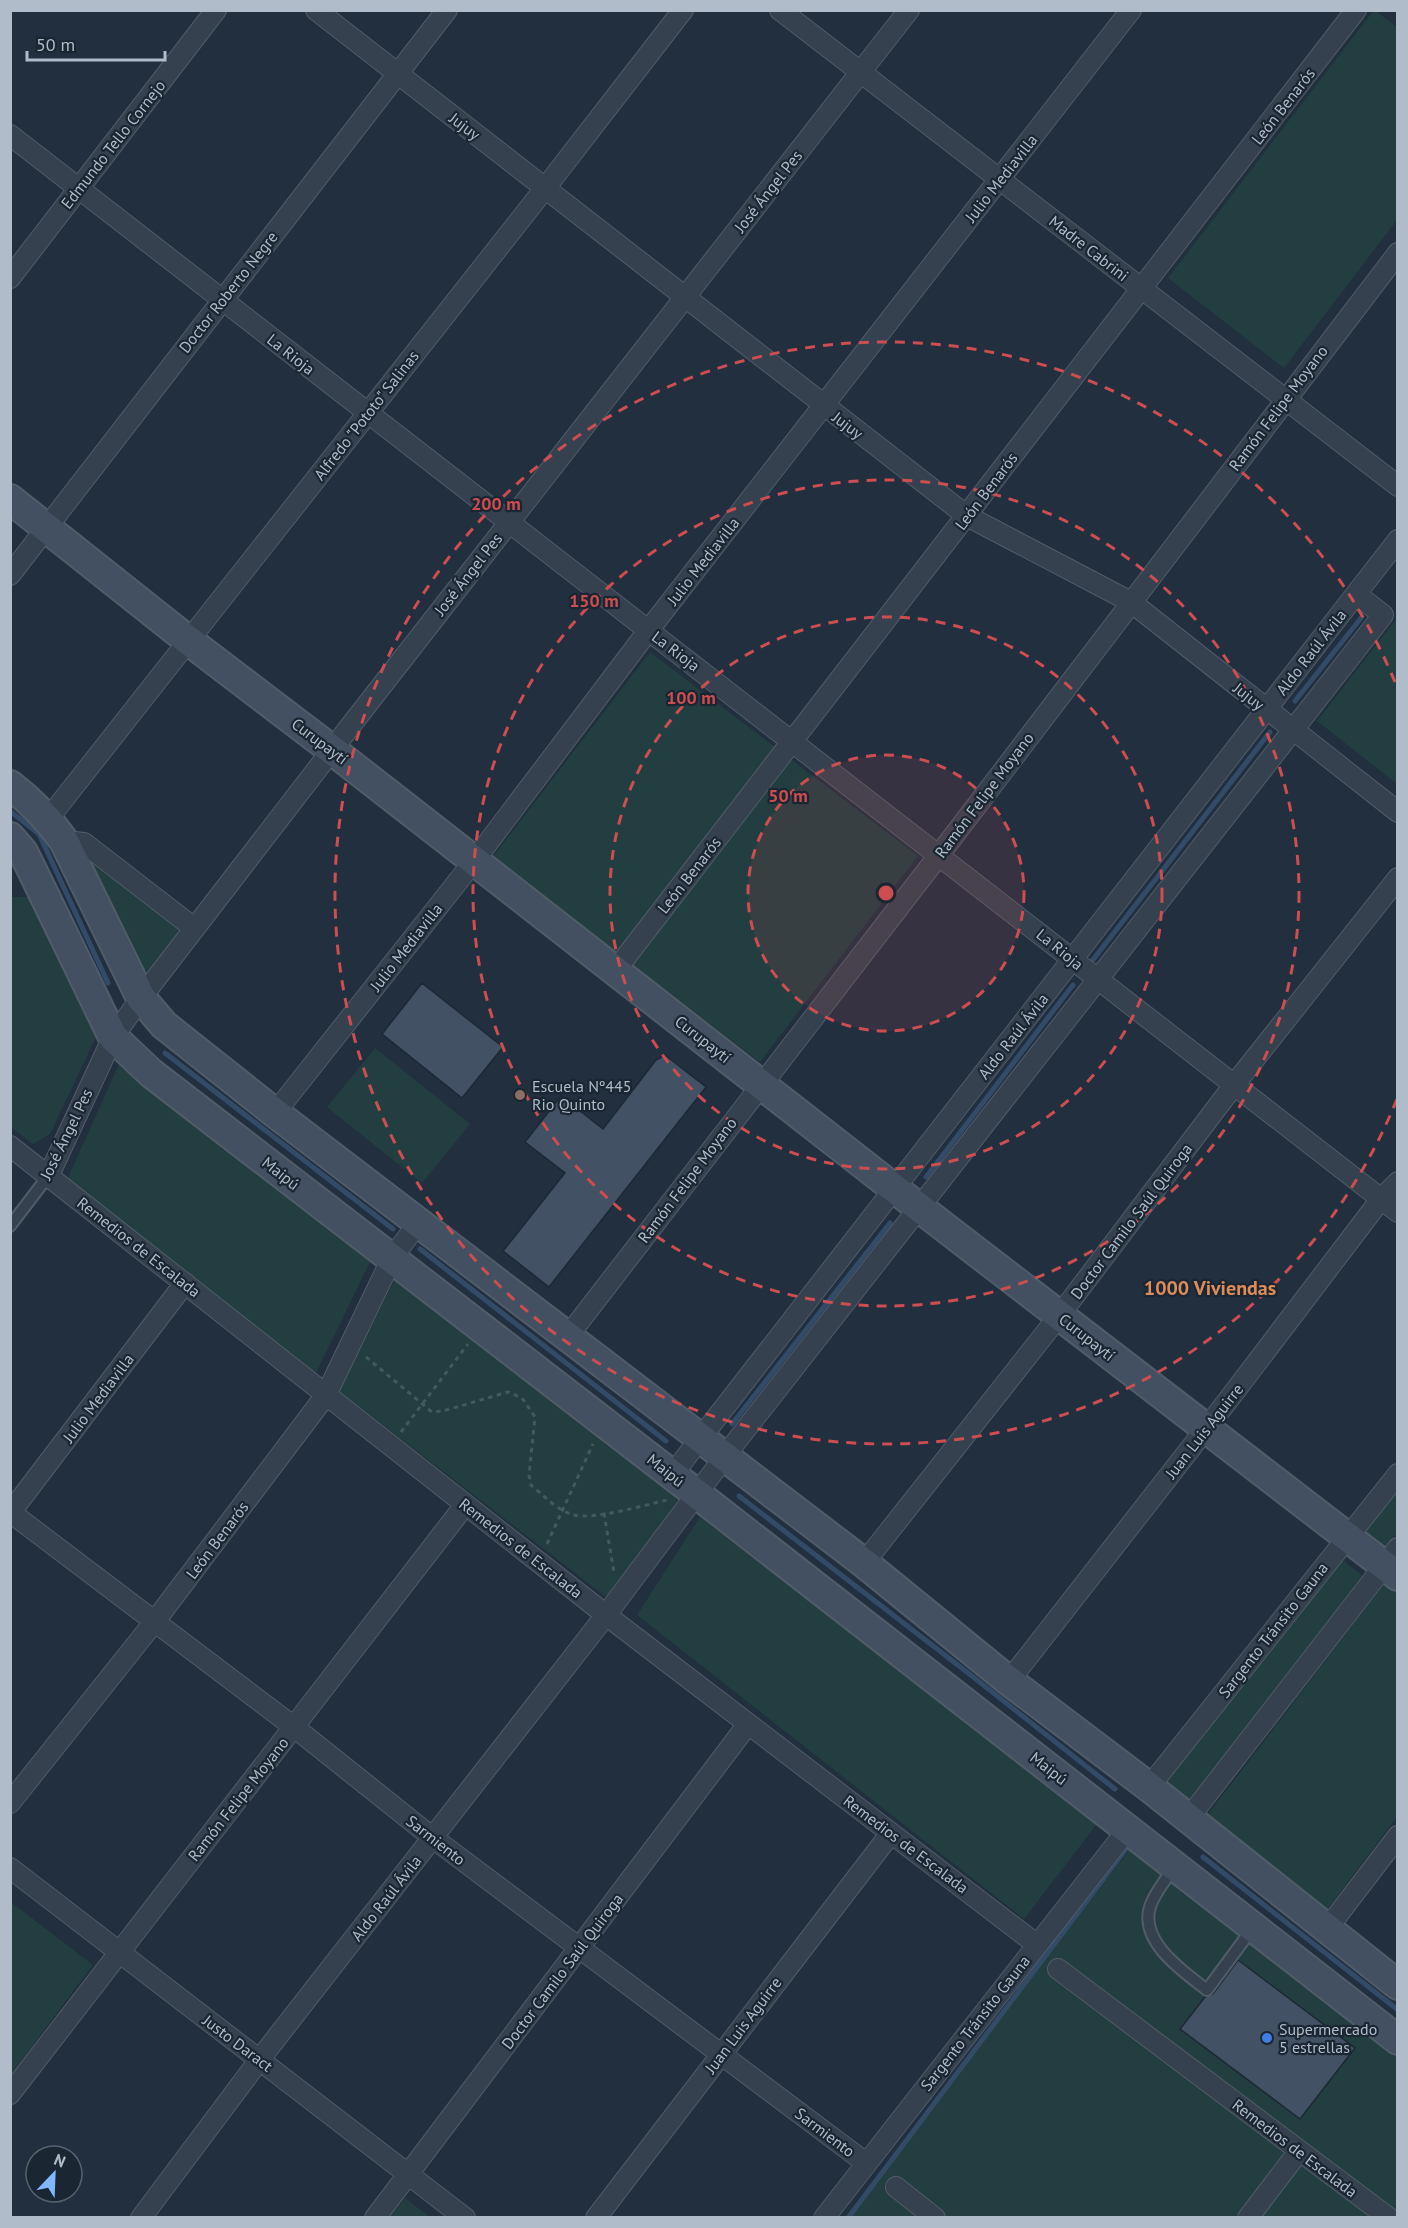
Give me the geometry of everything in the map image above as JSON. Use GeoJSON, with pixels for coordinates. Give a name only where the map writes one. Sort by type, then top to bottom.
{"type":"FeatureCollection","features":[{"type":"Feature","properties":{"kind":"street","name":"Edmundo Tello Cornejo"},"geometry":{"type":"LineString","coordinates":[[10,278],[216,10]]}},
{"type":"Feature","properties":{"kind":"street","name":"Jujuy"},"geometry":{"type":"LineString","coordinates":[[316,10],[967,516],[1131,602],[1398,812]]}},
{"type":"Feature","properties":{"kind":"street","name":"Doctor Roberto Negre"},"geometry":{"type":"LineString","coordinates":[[10,575],[447,10]]}},
{"type":"Feature","properties":{"kind":"street","name":"Alfredo \"Pototo\" Salinas"},"geometry":{"type":"LineString","coordinates":[[56,830],[189,641],[546,188],[683,10]]}},
{"type":"Feature","properties":{"kind":"street","name":"Madre Cabrini"},"geometry":{"type":"LineString","coordinates":[[780,10],[1398,486]]}},
{"type":"Feature","properties":{"kind":"street","name":"José Ángel Pes"},"geometry":{"type":"LineString","coordinates":[[49,1175],[113,1037],[141,998],[909,10]]}},
{"type":"Feature","properties":{"kind":"street","name":"Julio Mediavilla"},"geometry":{"type":"LineString","coordinates":[[275,1113],[474,861],[648,631],[1131,10]]}},
{"type":"Feature","properties":{"kind":"street","name":"León Benarós"},"geometry":{"type":"LineString","coordinates":[[615,971],[1356,10]]}},
{"type":"Feature","properties":{"kind":"street","name":"La Rioja"},"geometry":{"type":"LineString","coordinates":[[10,135],[1398,1212]]}},
{"type":"Feature","properties":{"kind":"street","name":"Ramón Felipe Moyano"},"geometry":{"type":"LineString","coordinates":[[568,1336],[939,855],[1284,399],[1398,253]]}},
{"type":"Feature","properties":{"kind":"street","name":"Curupaytí"},"geometry":{"type":"LineString","coordinates":[[10,500],[1346,1538],[1393,1563]]}},
{"type":"Feature","properties":{"kind":"street"},"geometry":{"type":"LineString","coordinates":[[1356,594],[1398,540]]}},
{"type":"Feature","properties":{"kind":"street","name":"Aldo Raúl Ávila"},"geometry":{"type":"LineString","coordinates":[[141,2217],[260,2059],[606,1616],[725,1456],[1383,615],[1356,594],[672,1475]]}},
{"type":"Feature","properties":{"kind":"street"},"geometry":{"type":"LineString","coordinates":[[10,786],[32,802],[56,830],[141,998],[164,1025],[275,1113],[864,1563],[1009,1681],[1149,1787],[1398,1985]]}},
{"type":"Feature","properties":{"kind":"street"},"geometry":{"type":"LineString","coordinates":[[56,830],[84,843],[194,928]]}},
{"type":"Feature","properties":{"kind":"street","name":"Maipú"},"geometry":{"type":"LineString","coordinates":[[15,852],[113,1037],[151,1073],[697,1494],[1398,2040]]}},
{"type":"Feature","properties":{"kind":"street","name":"Doctor Camilo Saúl Quiroga"},"geometry":{"type":"LineString","coordinates":[[864,1563],[1059,1316],[1234,1084],[1398,878]]}},
{"type":"Feature","properties":{"kind":"street","name":"Remedios de Escalada"},"geometry":{"type":"LineString","coordinates":[[10,1146],[606,1616],[1036,1944]]}},
{"type":"Feature","properties":{"kind":"street","name":"Juan Luis Aguirre"},"geometry":{"type":"LineString","coordinates":[[1009,1681],[1206,1429],[1381,1199],[1398,1182]]}},
{"type":"Feature","properties":{"kind":"street","name":"León Benarós"},"geometry":{"type":"LineString","coordinates":[[10,1803],[155,1621],[326,1395],[392,1258],[419,1222]]}},
{"type":"Feature","properties":{"kind":"street","name":"Julio Mediavilla"},"geometry":{"type":"LineString","coordinates":[[11,1513],[185,1283]]}},
{"type":"Feature","properties":{"kind":"street","name":"Sargento Tránsito Gauna"},"geometry":{"type":"LineString","coordinates":[[1149,1787],[1398,1474]]}},
{"type":"Feature","properties":{"kind":"street","name":"Ramón Felipe Moyano"},"geometry":{"type":"LineString","coordinates":[[10,2094],[465,1504]]}},
{"type":"Feature","properties":{"kind":"street","name":"Sarmiento"},"geometry":{"type":"LineString","coordinates":[[11,1513],[294,1727],[433,1838],[866,2163]]}},
{"type":"Feature","properties":{"kind":"street"},"geometry":{"type":"LineString","coordinates":[[1170,1864],[1188,1819],[1393,1563]]}},
{"type":"Feature","properties":{"kind":"street","name":"Doctor Camilo Saúl Quiroga"},"geometry":{"type":"LineString","coordinates":[[375,2217],[748,1724]]}},
{"type":"Feature","properties":{"kind":"street"},"geometry":{"type":"LineString","coordinates":[[1128,1829],[1149,1787]]}},
{"type":"Feature","properties":{"kind":"street","name":"Sargento Tránsito Gauna"},"geometry":{"type":"LineString","coordinates":[[824,2217],[1128,1829]]}},
{"type":"Feature","properties":{"kind":"street","name":"Juan Luis Aguirre"},"geometry":{"type":"LineString","coordinates":[[596,2217],[891,1833]]}},
{"type":"Feature","properties":{"kind":"street"},"geometry":{"type":"LineString","coordinates":[[1327,1929],[1398,1836]]}},
{"type":"Feature","properties":{"kind":"street","name":"Justo Daract"},"geometry":{"type":"LineString","coordinates":[[10,1868],[465,2217]]}},
{"type":"Feature","properties":{"kind":"street","name":"Remedios de Escalada"},"geometry":{"type":"LineString","coordinates":[[1058,1969],[1389,2217]]}},
{"type":"Feature","properties":{"kind":"street"},"geometry":{"type":"LineString","coordinates":[[1248,2217],[1299,2151]]}},
{"type":"Feature","properties":{"kind":"street"},"geometry":{"type":"LineString","coordinates":[[896,2187],[935,2217]]}},
{"type":"Feature","properties":{"kind":"lane","name":"José Ángel Pes"},"geometry":{"type":"LineString","coordinates":[[10,1226],[49,1175]]}},
{"type":"Feature","properties":{"kind":"lane"},"geometry":{"type":"LineString","coordinates":[[1170,1864],[1150,1907],[1147,1922],[1153,1937],[1174,1964],[1208,1990],[1252,1927]]}},
{"type":"Feature","properties":{"kind":"path"},"geometry":{"type":"LineString","coordinates":[[400,1433],[473,1337]]}},
{"type":"Feature","properties":{"kind":"path"},"geometry":{"type":"LineString","coordinates":[[362,1354],[432,1412],[443,1411],[508,1392],[522,1398],[535,1417],[529,1475],[531,1485],[562,1510],[575,1515],[604,1513],[672,1499],[670,1504]]}},
{"type":"Feature","properties":{"kind":"path"},"geometry":{"type":"LineString","coordinates":[[546,1546],[597,1434]]}},
{"type":"Feature","properties":{"kind":"path"},"geometry":{"type":"LineString","coordinates":[[604,1513],[615,1582]]}},
{"type":"Feature","properties":{"kind":"green space"},"geometry":{"type":"Polygon","coordinates":[[[1374,10],[1397,27],[1397,220],[1284,368],[1168,278],[1374,10]]]}},
{"type":"Feature","properties":{"kind":"green space"},"geometry":{"type":"Polygon","coordinates":[[[1397,618],[1397,784],[1317,721],[1397,618]]]}},
{"type":"Feature","properties":{"kind":"green space"},"geometry":{"type":"Polygon","coordinates":[[[650,652],[918,856],[760,1062],[492,858],[650,652]]]}},
{"type":"Feature","properties":{"kind":"green space"},"geometry":{"type":"Polygon","coordinates":[[[93,859],[182,928],[144,981],[91,866],[93,859]]]}},
{"type":"Feature","properties":{"kind":"green space"},"geometry":{"type":"Polygon","coordinates":[[[10,897],[28,897],[98,1033],[50,1134],[33,1144],[11,1127],[10,897]]]}},
{"type":"Feature","properties":{"kind":"green space"},"geometry":{"type":"Polygon","coordinates":[[[375,1048],[470,1124],[422,1183],[327,1107],[375,1048]]]}},
{"type":"Feature","properties":{"kind":"green space"},"geometry":{"type":"Polygon","coordinates":[[[119,1064],[370,1262],[315,1375],[67,1180],[119,1064]]]}},
{"type":"Feature","properties":{"kind":"green space"},"geometry":{"type":"Polygon","coordinates":[[[398,1273],[677,1495],[676,1503],[610,1600],[339,1391],[398,1273]]]}},
{"type":"Feature","properties":{"kind":"green space"},"geometry":{"type":"Polygon","coordinates":[[[1397,1491],[1397,1533],[1383,1552],[1362,1536],[1397,1491]]]}},
{"type":"Feature","properties":{"kind":"green space"},"geometry":{"type":"Polygon","coordinates":[[[700,1517],[1097,1824],[1024,1919],[637,1615],[700,1517]]]}},
{"type":"Feature","properties":{"kind":"green space"},"geometry":{"type":"Polygon","coordinates":[[[1339,1557],[1364,1577],[1191,1800],[1165,1784],[1339,1557]]]}},
{"type":"Feature","properties":{"kind":"green space"},"geometry":{"type":"Polygon","coordinates":[[[1385,1583],[1397,1593],[1397,1817],[1327,1910],[1206,1817],[1385,1583]]]}},
{"type":"Feature","properties":{"kind":"green space"},"geometry":{"type":"Polygon","coordinates":[[[1131,1848],[1397,2054],[1397,2217],[844,2218],[1131,1848]]]}},
{"type":"Feature","properties":{"kind":"green space"},"geometry":{"type":"Polygon","coordinates":[[[11,1902],[93,1965],[10,2074],[11,1902]]]}},
{"type":"Feature","properties":{"kind":"green space"},"geometry":{"type":"Polygon","coordinates":[[[405,2198],[430,2217],[390,2217],[405,2198]]]}},
{"type":"Feature","properties":{"kind":"building","name":"Escuela Nº445 Rio Quinto"},"geometry":{"type":"Polygon","coordinates":[[[422,983],[503,1047],[462,1098],[382,1034],[422,983]]]}},
{"type":"Feature","properties":{"kind":"building","name":"Escuela Nº445 Rio Quinto"},"geometry":{"type":"Polygon","coordinates":[[[665,1055],[706,1087],[549,1287],[503,1251],[565,1173],[525,1142],[561,1096],[603,1129],[656,1060],[665,1055]]]}},
{"type":"Feature","properties":{"kind":"building","name":"Supermercado 5 estrellas"},"geometry":{"type":"Polygon","coordinates":[[[1238,1960],[1355,2048],[1300,2119],[1180,2029],[1205,1997],[1213,1994],[1238,1960]]]}},
{"type":"Feature","properties":{"kind":"waterway"},"geometry":{"type":"LineString","coordinates":[[1295,701],[1361,618]]}},
{"type":"Feature","properties":{"kind":"waterway"},"geometry":{"type":"LineString","coordinates":[[1092,961],[1270,732]]}},
{"type":"Feature","properties":{"kind":"waterway"},"geometry":{"type":"LineString","coordinates":[[10,811],[39,834],[108,983]]}},
{"type":"Feature","properties":{"kind":"waterway"},"geometry":{"type":"LineString","coordinates":[[926,1177],[1073,985]]}},
{"type":"Feature","properties":{"kind":"waterway"},"geometry":{"type":"LineString","coordinates":[[165,1053],[393,1229]]}},
{"type":"Feature","properties":{"kind":"waterway"},"geometry":{"type":"LineString","coordinates":[[732,1424],[890,1223]]}},
{"type":"Feature","properties":{"kind":"waterway"},"geometry":{"type":"LineString","coordinates":[[420,1249],[666,1441]]}},
{"type":"Feature","properties":{"kind":"waterway"},"geometry":{"type":"LineString","coordinates":[[739,1496],[1115,1789]]}},
{"type":"Feature","properties":{"kind":"waterway"},"geometry":{"type":"LineString","coordinates":[[848,2218],[1129,1845]]}},
{"type":"Feature","properties":{"kind":"waterway"},"geometry":{"type":"LineString","coordinates":[[1203,1857],[1398,2010]]}},
{"type":"Feature","properties":{"kind":"place","name":"Escuela Nº445 Rio Quinto"},"geometry":{"type":"Point","coordinates":[520,1095]}},
{"type":"Feature","properties":{"kind":"place","name":"Supermercado 5 estrellas"},"geometry":{"type":"Point","coordinates":[1267,2038]}},
{"type":"Feature","properties":{"kind":"district","name":"1000 Viviendas"},"geometry":{"type":"Point","coordinates":[1210,1288]}}]}
